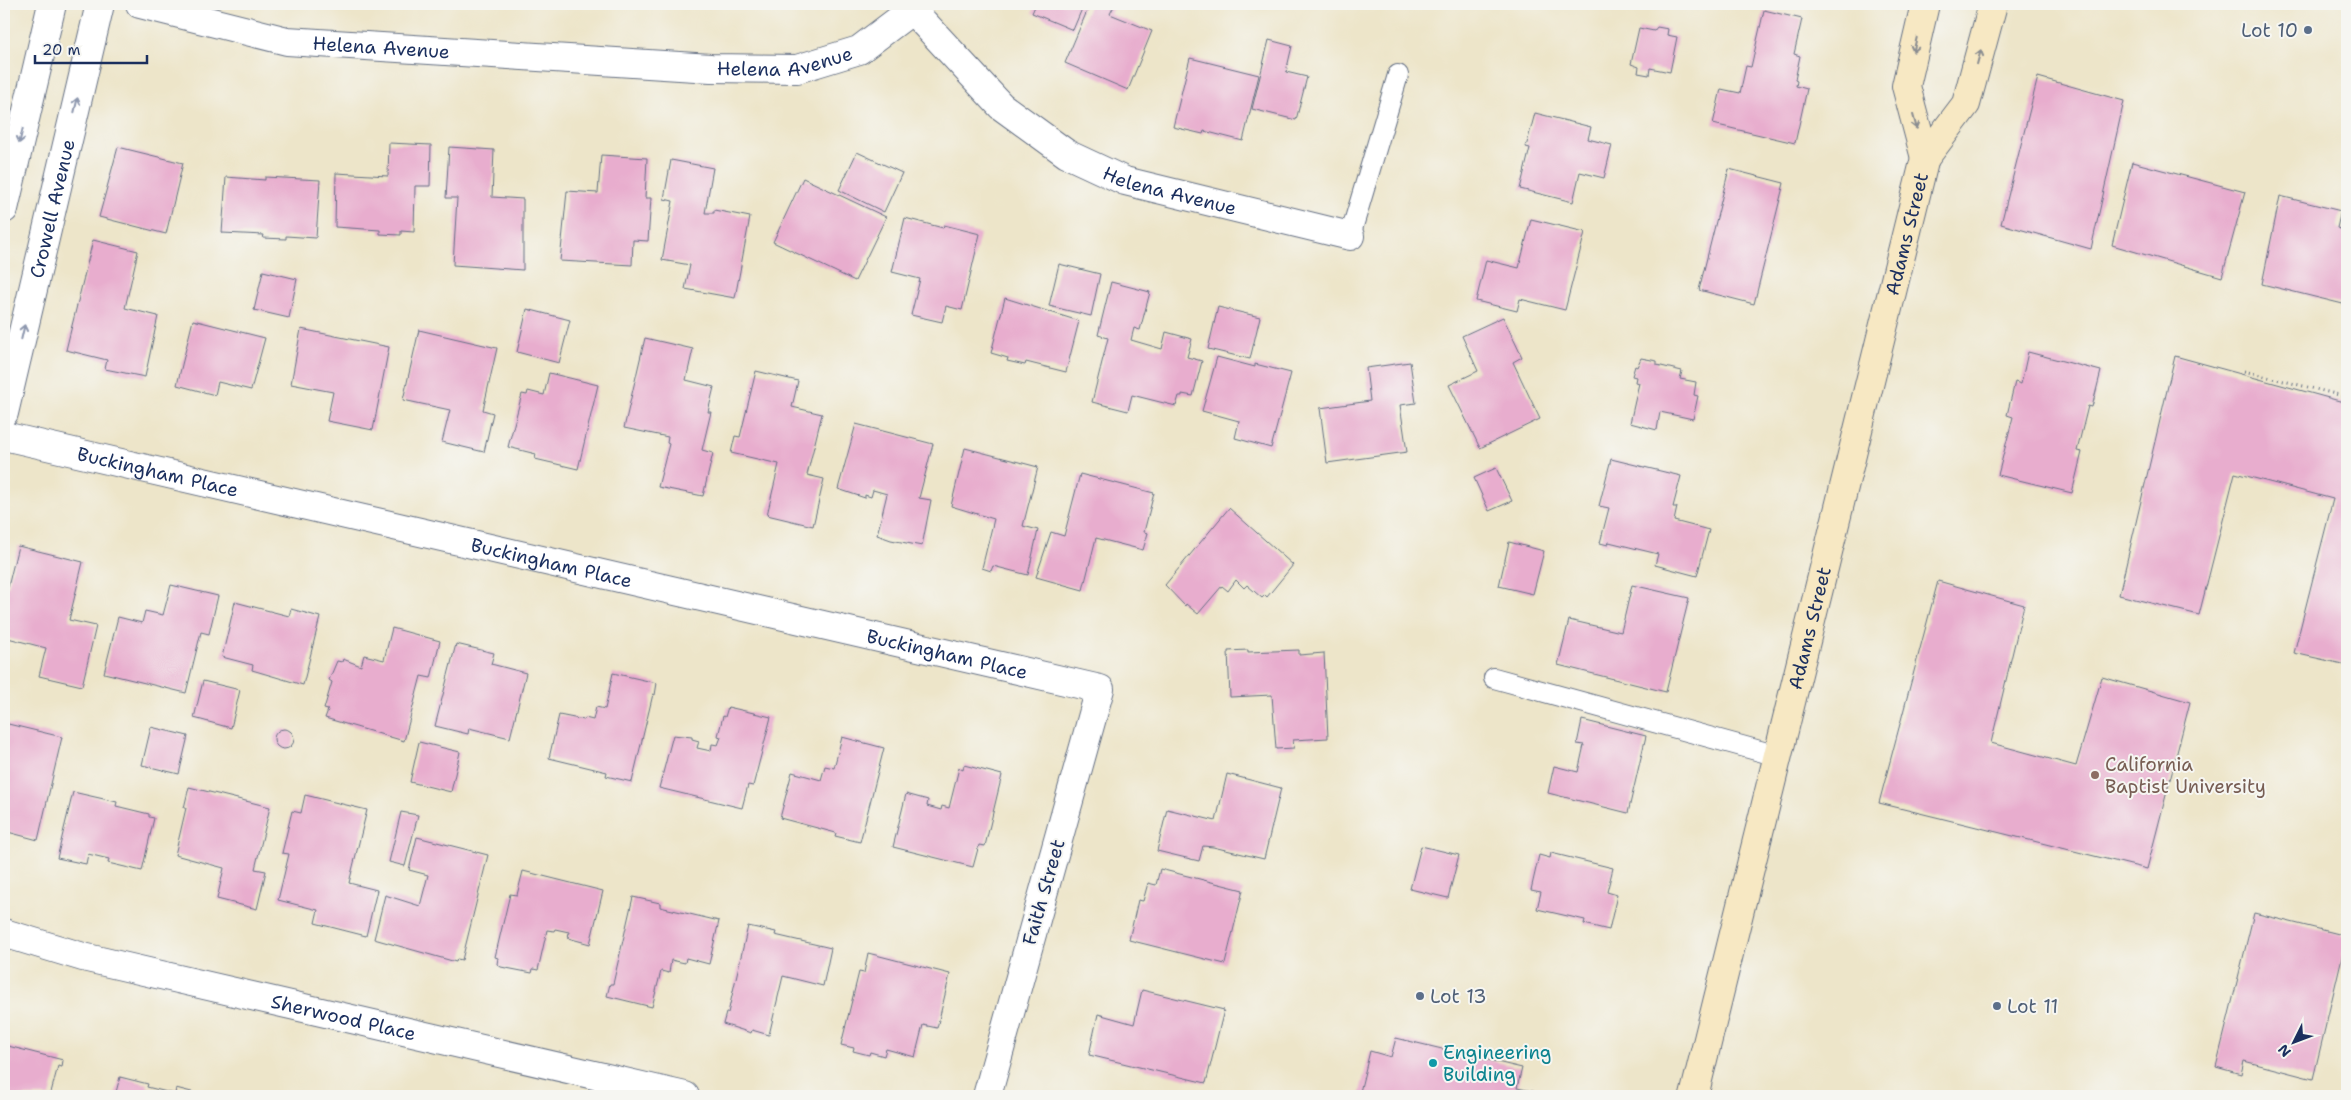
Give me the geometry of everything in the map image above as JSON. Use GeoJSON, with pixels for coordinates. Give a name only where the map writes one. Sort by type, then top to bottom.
{"type":"FeatureCollection","features":[{"type":"Feature","properties":{"kind":"main road","name":"Adams Street"},"geometry":{"type":"LineString","coordinates":[[1924,158],[1906,86],[1925,4]]}},
{"type":"Feature","properties":{"kind":"main road","name":"Adams Street"},"geometry":{"type":"LineString","coordinates":[[1694,1096],[1924,158],[1966,104],[1993,4]]}},
{"type":"Feature","properties":{"kind":"street"},"geometry":{"type":"LineString","coordinates":[[4,209],[52,4]]}},
{"type":"Feature","properties":{"kind":"street","name":"Crowell Avenue"},"geometry":{"type":"LineString","coordinates":[[4,413],[100,4]]}},
{"type":"Feature","properties":{"kind":"street","name":"Helena Avenue"},"geometry":{"type":"LineString","coordinates":[[140,4],[286,41],[711,68],[797,69],[859,50],[915,7],[1001,106],[1067,154],[1125,181],[1350,236]]}},
{"type":"Feature","properties":{"kind":"street","name":"Buckingham Place"},"geometry":{"type":"LineString","coordinates":[[4,436],[1100,689]]}},
{"type":"Feature","properties":{"kind":"street","name":"Faith Street"},"geometry":{"type":"LineString","coordinates":[[987,1096],[1100,689]]}},
{"type":"Feature","properties":{"kind":"street","name":"Sherwood Place"},"geometry":{"type":"LineString","coordinates":[[4,933],[83,957],[685,1096]]}},
{"type":"Feature","properties":{"kind":"lane"},"geometry":{"type":"LineString","coordinates":[[1350,236],[1398,75]]}},
{"type":"Feature","properties":{"kind":"lane"},"geometry":{"type":"LineString","coordinates":[[1494,678],[1778,756]]}},
{"type":"Feature","properties":{"kind":"path"},"geometry":{"type":"LineString","coordinates":[[2244,371],[2347,398]]}},
{"type":"Feature","properties":{"kind":"building"},"geometry":{"type":"Polygon","coordinates":[[[1036,4],[1084,4],[1073,30],[1032,13],[1036,4]]]}},
{"type":"Feature","properties":{"kind":"building"},"geometry":{"type":"Polygon","coordinates":[[[1090,4],[1115,4],[1110,14],[1152,31],[1128,90],[1065,63],[1090,4]]]}},
{"type":"Feature","properties":{"kind":"building"},"geometry":{"type":"Polygon","coordinates":[[[1764,10],[1802,19],[1794,54],[1800,56],[1795,80],[1797,81],[1796,86],[1807,89],[1795,143],[1713,124],[1721,89],[1740,93],[1746,66],[1751,67],[1764,10]]]}},
{"type":"Feature","properties":{"kind":"building"},"geometry":{"type":"Polygon","coordinates":[[[1657,27],[1668,29],[1667,35],[1677,37],[1670,72],[1650,68],[1649,75],[1638,73],[1639,67],[1631,64],[1639,28],[1654,31],[1657,27]]]}},
{"type":"Feature","properties":{"kind":"building"},"geometry":{"type":"Polygon","coordinates":[[[1269,40],[1292,46],[1286,72],[1307,77],[1296,120],[1252,109],[1269,40]]]}},
{"type":"Feature","properties":{"kind":"building"},"geometry":{"type":"Polygon","coordinates":[[[1190,58],[1259,75],[1243,141],[1204,131],[1203,134],[1173,127],[1190,58]]]}},
{"type":"Feature","properties":{"kind":"building"},"geometry":{"type":"Polygon","coordinates":[[[2038,77],[2124,101],[2091,249],[2001,224],[2038,77]]]}},
{"type":"Feature","properties":{"kind":"building"},"geometry":{"type":"Polygon","coordinates":[[[1535,113],[1591,127],[1588,139],[1612,145],[1604,178],[1580,172],[1573,202],[1520,189],[1530,148],[1526,147],[1535,113]]]}},
{"type":"Feature","properties":{"kind":"building"},"geometry":{"type":"Polygon","coordinates":[[[389,143],[431,145],[430,186],[415,186],[414,232],[401,231],[401,235],[380,234],[380,230],[335,227],[336,173],[388,176],[389,143]]]}},
{"type":"Feature","properties":{"kind":"building"},"geometry":{"type":"Polygon","coordinates":[[[118,147],[183,163],[166,234],[99,217],[118,147]]]}},
{"type":"Feature","properties":{"kind":"building"},"geometry":{"type":"Polygon","coordinates":[[[449,147],[494,150],[492,197],[523,199],[523,270],[453,265],[457,198],[446,198],[449,147]]]}},
{"type":"Feature","properties":{"kind":"building"},"geometry":{"type":"Polygon","coordinates":[[[857,152],[902,173],[884,212],[839,190],[857,152]]]}},
{"type":"Feature","properties":{"kind":"building"},"geometry":{"type":"Polygon","coordinates":[[[601,155],[647,158],[645,198],[651,198],[648,241],[633,240],[632,265],[560,261],[567,191],[598,193],[601,155]]]}},
{"type":"Feature","properties":{"kind":"building"},"geometry":{"type":"Polygon","coordinates":[[[671,160],[713,168],[705,213],[714,213],[714,210],[750,217],[735,298],[685,289],[690,265],[662,260],[673,201],[664,199],[671,160]]]}},
{"type":"Feature","properties":{"kind":"building"},"geometry":{"type":"Polygon","coordinates":[[[2132,162],[2245,192],[2222,277],[2112,245],[2132,162]]]}},
{"type":"Feature","properties":{"kind":"building"},"geometry":{"type":"Polygon","coordinates":[[[1729,169],[1784,183],[1754,304],[1699,290],[1729,169]]]}},
{"type":"Feature","properties":{"kind":"building"},"geometry":{"type":"Polygon","coordinates":[[[226,177],[265,180],[265,177],[320,180],[316,238],[286,236],[286,239],[263,238],[264,235],[222,233],[226,177]]]}},
{"type":"Feature","properties":{"kind":"building"},"geometry":{"type":"Polygon","coordinates":[[[803,178],[886,217],[855,281],[773,242],[803,178]]]}},
{"type":"Feature","properties":{"kind":"building"},"geometry":{"type":"Polygon","coordinates":[[[2280,196],[2341,211],[2337,228],[2347,231],[2347,305],[2262,284],[2280,196]]]}},
{"type":"Feature","properties":{"kind":"building"},"geometry":{"type":"Polygon","coordinates":[[[905,218],[943,228],[944,225],[980,234],[962,310],[946,306],[942,322],[911,315],[920,279],[892,272],[905,218]]]}},
{"type":"Feature","properties":{"kind":"building"},"geometry":{"type":"Polygon","coordinates":[[[1531,219],[1585,232],[1565,310],[1520,299],[1517,311],[1476,301],[1486,260],[1519,268],[1531,219]]]}},
{"type":"Feature","properties":{"kind":"building"},"geometry":{"type":"Polygon","coordinates":[[[93,240],[138,251],[125,308],[158,316],[145,377],[105,369],[107,360],[66,350],[93,240]]]}},
{"type":"Feature","properties":{"kind":"building"},"geometry":{"type":"Polygon","coordinates":[[[1059,264],[1100,274],[1091,316],[1049,306],[1059,264]]]}},
{"type":"Feature","properties":{"kind":"building"},"geometry":{"type":"Polygon","coordinates":[[[263,271],[297,279],[289,318],[254,310],[263,271]]]}},
{"type":"Feature","properties":{"kind":"building"},"geometry":{"type":"Polygon","coordinates":[[[1111,282],[1150,292],[1140,330],[1134,328],[1131,340],[1162,349],[1166,332],[1192,339],[1187,357],[1202,361],[1193,396],[1182,394],[1182,396],[1179,396],[1176,406],[1132,395],[1128,411],[1092,402],[1108,338],[1098,335],[1111,282]]]}},
{"type":"Feature","properties":{"kind":"building"},"geometry":{"type":"Polygon","coordinates":[[[1005,298],[1079,321],[1066,372],[1026,362],[1025,365],[1007,361],[1008,358],[991,353],[1005,298]]]}},
{"type":"Feature","properties":{"kind":"building"},"geometry":{"type":"Polygon","coordinates":[[[1218,307],[1260,317],[1250,359],[1208,349],[1218,307]]]}},
{"type":"Feature","properties":{"kind":"building"},"geometry":{"type":"Polygon","coordinates":[[[527,309],[570,320],[559,363],[517,352],[527,309]]]}},
{"type":"Feature","properties":{"kind":"building"},"geometry":{"type":"Polygon","coordinates":[[[1503,317],[1522,357],[1513,362],[1540,419],[1480,448],[1449,385],[1478,371],[1462,336],[1503,317]]]}},
{"type":"Feature","properties":{"kind":"building"},"geometry":{"type":"Polygon","coordinates":[[[193,320],[265,338],[251,390],[218,382],[215,395],[177,385],[193,320]]]}},
{"type":"Feature","properties":{"kind":"building"},"geometry":{"type":"Polygon","coordinates":[[[301,329],[389,347],[373,430],[327,421],[333,392],[291,384],[301,329]]]}},
{"type":"Feature","properties":{"kind":"building"},"geometry":{"type":"Polygon","coordinates":[[[419,330],[497,348],[483,410],[493,413],[484,452],[442,442],[450,410],[403,400],[419,330]]]}},
{"type":"Feature","properties":{"kind":"building"},"geometry":{"type":"Polygon","coordinates":[[[645,338],[693,349],[686,380],[714,387],[708,412],[711,412],[702,450],[713,453],[703,496],[658,487],[669,444],[667,443],[668,437],[624,428],[645,338]]]}},
{"type":"Feature","properties":{"kind":"building"},"geometry":{"type":"Polygon","coordinates":[[[2028,352],[2101,371],[2092,407],[2088,406],[2077,451],[2082,452],[2072,493],[1998,475],[2013,417],[2007,415],[2015,382],[2021,384],[2028,352]]]}},
{"type":"Feature","properties":{"kind":"building"},"geometry":{"type":"Polygon","coordinates":[[[2175,356],[2347,403],[2347,665],[2294,653],[2333,499],[2235,473],[2199,615],[2119,595],[2175,356]]]}},
{"type":"Feature","properties":{"kind":"building"},"geometry":{"type":"Polygon","coordinates":[[[1217,357],[1255,367],[1255,364],[1291,373],[1271,448],[1235,438],[1239,421],[1202,411],[1217,357]]]}},
{"type":"Feature","properties":{"kind":"building"},"geometry":{"type":"Polygon","coordinates":[[[1641,358],[1657,361],[1657,365],[1682,371],[1680,379],[1696,382],[1694,395],[1698,396],[1693,419],[1660,412],[1657,430],[1630,423],[1639,383],[1635,382],[1636,377],[1632,376],[1635,366],[1637,367],[1641,358]]]}},
{"type":"Feature","properties":{"kind":"building"},"geometry":{"type":"Polygon","coordinates":[[[1410,362],[1416,403],[1400,405],[1407,452],[1327,463],[1320,408],[1370,401],[1366,368],[1410,362]]]}},
{"type":"Feature","properties":{"kind":"building"},"geometry":{"type":"Polygon","coordinates":[[[756,371],[798,381],[792,407],[822,414],[807,475],[824,479],[813,526],[767,515],[779,464],[731,453],[735,436],[740,437],[756,371]]]}},
{"type":"Feature","properties":{"kind":"building"},"geometry":{"type":"Polygon","coordinates":[[[549,373],[598,385],[578,469],[535,459],[536,454],[508,447],[522,394],[527,395],[528,391],[544,395],[549,373]]]}},
{"type":"Feature","properties":{"kind":"building"},"geometry":{"type":"Polygon","coordinates":[[[856,424],[933,444],[919,498],[931,500],[922,546],[891,540],[877,535],[887,494],[873,490],[871,497],[865,495],[865,498],[838,489],[856,424]]]}},
{"type":"Feature","properties":{"kind":"building"},"geometry":{"type":"Polygon","coordinates":[[[965,448],[1038,467],[1023,526],[1038,530],[1028,575],[993,566],[991,571],[982,568],[994,519],[951,506],[965,448]]]}},
{"type":"Feature","properties":{"kind":"building"},"geometry":{"type":"Polygon","coordinates":[[[1611,459],[1681,476],[1673,507],[1677,507],[1674,521],[1709,530],[1697,576],[1655,565],[1658,554],[1609,542],[1608,545],[1600,543],[1609,508],[1599,506],[1611,459]]]}},
{"type":"Feature","properties":{"kind":"building"},"geometry":{"type":"Polygon","coordinates":[[[1496,468],[1512,501],[1489,511],[1474,478],[1496,468]]]}},
{"type":"Feature","properties":{"kind":"building"},"geometry":{"type":"Polygon","coordinates":[[[1080,474],[1154,493],[1144,532],[1148,533],[1143,550],[1096,538],[1083,590],[1036,577],[1051,532],[1064,536],[1080,474]]]}},
{"type":"Feature","properties":{"kind":"building"},"geometry":{"type":"Polygon","coordinates":[[[1229,508],[1293,565],[1267,597],[1265,595],[1262,598],[1247,585],[1244,588],[1236,580],[1228,591],[1222,586],[1198,614],[1186,604],[1185,606],[1165,585],[1229,508]]]}},
{"type":"Feature","properties":{"kind":"building"},"geometry":{"type":"Polygon","coordinates":[[[1509,542],[1544,551],[1533,594],[1499,586],[1509,542]]]}},
{"type":"Feature","properties":{"kind":"building"},"geometry":{"type":"Polygon","coordinates":[[[18,546],[83,562],[69,620],[96,626],[82,686],[39,676],[46,648],[4,637],[4,586],[8,587],[18,546]]]}},
{"type":"Feature","properties":{"kind":"building"},"geometry":{"type":"Polygon","coordinates":[[[1938,581],[2024,605],[1991,743],[2076,766],[2102,677],[2190,702],[2147,869],[1879,803],[1938,581]]]}},
{"type":"Feature","properties":{"kind":"building"},"geometry":{"type":"Polygon","coordinates":[[[171,585],[218,596],[209,634],[201,632],[186,693],[104,673],[118,617],[142,623],[145,611],[163,615],[171,585]]]}},
{"type":"Feature","properties":{"kind":"building"},"geometry":{"type":"Polygon","coordinates":[[[1632,585],[1689,598],[1666,692],[1558,665],[1569,620],[1621,632],[1632,585]]]}},
{"type":"Feature","properties":{"kind":"building"},"geometry":{"type":"Polygon","coordinates":[[[235,602],[289,616],[291,609],[320,617],[303,685],[252,670],[253,665],[222,657],[235,602]]]}},
{"type":"Feature","properties":{"kind":"building"},"geometry":{"type":"Polygon","coordinates":[[[392,628],[440,641],[431,678],[421,676],[404,741],[325,718],[328,710],[324,709],[332,682],[329,680],[337,661],[342,662],[343,659],[361,666],[364,655],[384,660],[392,628]]]}},
{"type":"Feature","properties":{"kind":"building"},"geometry":{"type":"Polygon","coordinates":[[[456,644],[494,653],[491,664],[526,673],[510,738],[469,728],[468,734],[435,726],[456,644]]]}},
{"type":"Feature","properties":{"kind":"building"},"geometry":{"type":"Polygon","coordinates":[[[1248,650],[1248,652],[1299,650],[1299,655],[1324,653],[1328,738],[1293,740],[1294,748],[1276,749],[1272,695],[1230,697],[1228,651],[1248,650]]]}},
{"type":"Feature","properties":{"kind":"building"},"geometry":{"type":"Polygon","coordinates":[[[613,673],[657,683],[632,782],[606,776],[607,772],[549,758],[559,715],[593,720],[596,707],[605,709],[613,673]]]}},
{"type":"Feature","properties":{"kind":"building"},"geometry":{"type":"Polygon","coordinates":[[[203,681],[240,690],[231,728],[194,718],[203,681]]]}},
{"type":"Feature","properties":{"kind":"building"},"geometry":{"type":"Polygon","coordinates":[[[728,707],[771,717],[753,786],[748,785],[742,808],[659,788],[673,735],[692,737],[692,739],[699,741],[697,748],[711,751],[712,744],[718,745],[721,737],[718,736],[723,716],[725,717],[728,707]]]}},
{"type":"Feature","properties":{"kind":"building"},"geometry":{"type":"Polygon","coordinates":[[[1582,720],[1646,736],[1628,813],[1548,793],[1554,766],[1578,772],[1584,745],[1577,744],[1582,720]]]}},
{"type":"Feature","properties":{"kind":"building"},"geometry":{"type":"Polygon","coordinates":[[[4,723],[62,737],[38,840],[4,831],[4,723]]]}},
{"type":"Feature","properties":{"kind":"building"},"geometry":{"type":"Polygon","coordinates":[[[151,727],[188,736],[179,774],[142,765],[151,727]]]}},
{"type":"Feature","properties":{"kind":"building"},"geometry":{"type":"Polygon","coordinates":[[[284,729],[291,732],[294,739],[291,746],[284,749],[277,746],[274,739],[277,732],[284,729]]]}},
{"type":"Feature","properties":{"kind":"building"},"geometry":{"type":"Polygon","coordinates":[[[842,737],[884,748],[860,842],[835,836],[836,833],[780,818],[792,772],[821,780],[825,766],[834,768],[842,737]]]}},
{"type":"Feature","properties":{"kind":"building"},"geometry":{"type":"Polygon","coordinates":[[[419,742],[460,752],[451,792],[410,782],[419,742]]]}},
{"type":"Feature","properties":{"kind":"building"},"geometry":{"type":"Polygon","coordinates":[[[964,765],[1002,775],[985,846],[979,845],[973,867],[893,847],[906,794],[928,800],[927,806],[941,810],[942,806],[949,808],[959,768],[963,770],[964,765]]]}},
{"type":"Feature","properties":{"kind":"building"},"geometry":{"type":"Polygon","coordinates":[[[1227,774],[1281,788],[1264,859],[1203,846],[1199,861],[1157,851],[1167,809],[1216,821],[1227,774]]]}},
{"type":"Feature","properties":{"kind":"building"},"geometry":{"type":"Polygon","coordinates":[[[189,787],[270,807],[255,869],[266,871],[257,909],[217,899],[224,868],[175,855],[189,787]]]}},
{"type":"Feature","properties":{"kind":"building"},"geometry":{"type":"Polygon","coordinates":[[[73,792],[117,802],[116,806],[149,814],[149,817],[154,818],[142,871],[108,863],[109,859],[88,854],[86,864],[57,858],[73,792]]]}},
{"type":"Feature","properties":{"kind":"building"},"geometry":{"type":"Polygon","coordinates":[[[305,795],[367,810],[349,883],[377,890],[366,936],[315,923],[318,910],[278,900],[289,854],[282,853],[292,811],[301,813],[305,795]]]}},
{"type":"Feature","properties":{"kind":"building"},"geometry":{"type":"Polygon","coordinates":[[[401,812],[418,815],[405,866],[389,862],[401,812]]]}},
{"type":"Feature","properties":{"kind":"building"},"geometry":{"type":"Polygon","coordinates":[[[417,837],[488,855],[462,960],[457,959],[456,962],[374,939],[385,895],[420,906],[428,875],[409,870],[417,837]]]}},
{"type":"Feature","properties":{"kind":"building"},"geometry":{"type":"Polygon","coordinates":[[[1421,846],[1459,855],[1448,898],[1410,889],[1421,846]]]}},
{"type":"Feature","properties":{"kind":"building"},"geometry":{"type":"Polygon","coordinates":[[[1551,853],[1613,868],[1607,892],[1617,895],[1609,930],[1584,924],[1585,920],[1537,909],[1541,892],[1531,890],[1539,855],[1550,858],[1551,853]]]}},
{"type":"Feature","properties":{"kind":"building"},"geometry":{"type":"Polygon","coordinates":[[[1160,869],[1243,890],[1225,964],[1129,940],[1138,900],[1143,901],[1148,883],[1156,885],[1160,869]]]}},
{"type":"Feature","properties":{"kind":"building"},"geometry":{"type":"Polygon","coordinates":[[[523,871],[603,891],[590,944],[568,938],[569,932],[555,929],[554,931],[547,930],[538,970],[533,969],[532,973],[501,967],[497,964],[498,958],[495,957],[510,894],[517,895],[523,871]]]}},
{"type":"Feature","properties":{"kind":"building"},"geometry":{"type":"Polygon","coordinates":[[[633,897],[660,903],[660,907],[719,921],[709,964],[686,958],[685,963],[671,960],[669,973],[661,971],[652,1007],[607,996],[610,984],[613,984],[633,897]]]}},
{"type":"Feature","properties":{"kind":"building"},"geometry":{"type":"Polygon","coordinates":[[[2254,913],[2347,936],[2313,1079],[2244,1061],[2241,1074],[2216,1067],[2254,913]]]}},
{"type":"Feature","properties":{"kind":"building"},"geometry":{"type":"Polygon","coordinates":[[[748,926],[776,932],[775,935],[831,948],[823,986],[783,976],[769,1035],[752,1030],[751,1033],[723,1024],[726,1013],[728,1013],[748,926]]]}},
{"type":"Feature","properties":{"kind":"building"},"geometry":{"type":"Polygon","coordinates":[[[868,953],[950,974],[937,1028],[923,1025],[915,1057],[886,1049],[884,1056],[870,1052],[869,1055],[853,1051],[854,1048],[841,1045],[859,972],[864,973],[868,953]]]}},
{"type":"Feature","properties":{"kind":"building"},"geometry":{"type":"Polygon","coordinates":[[[1142,990],[1224,1010],[1206,1083],[1089,1055],[1098,1014],[1134,1024],[1142,990]]]}},
{"type":"Feature","properties":{"kind":"building","name":"Engineering Building"},"geometry":{"type":"Polygon","coordinates":[[[1396,1038],[1522,1068],[1517,1088],[1537,1092],[1536,1096],[1359,1096],[1370,1051],[1391,1057],[1396,1038]]]}},
{"type":"Feature","properties":{"kind":"building"},"geometry":{"type":"Polygon","coordinates":[[[4,1045],[63,1060],[62,1067],[58,1066],[50,1096],[4,1096],[4,1045]]]}},
{"type":"Feature","properties":{"kind":"building"},"geometry":{"type":"Polygon","coordinates":[[[120,1077],[148,1084],[147,1087],[175,1094],[176,1088],[207,1096],[115,1096],[120,1077]]]}},
{"type":"Feature","properties":{"kind":"place","name":"Lot 10"},"geometry":{"type":"Point","coordinates":[2308,30]}},
{"type":"Feature","properties":{"kind":"place","name":"California Baptist University"},"geometry":{"type":"Point","coordinates":[2095,775]}},
{"type":"Feature","properties":{"kind":"place","name":"Lot 13"},"geometry":{"type":"Point","coordinates":[1420,996]}},
{"type":"Feature","properties":{"kind":"place","name":"Lot 11"},"geometry":{"type":"Point","coordinates":[1997,1006]}},
{"type":"Feature","properties":{"kind":"place","name":"Engineering Building"},"geometry":{"type":"Point","coordinates":[1433,1063]}}]}
